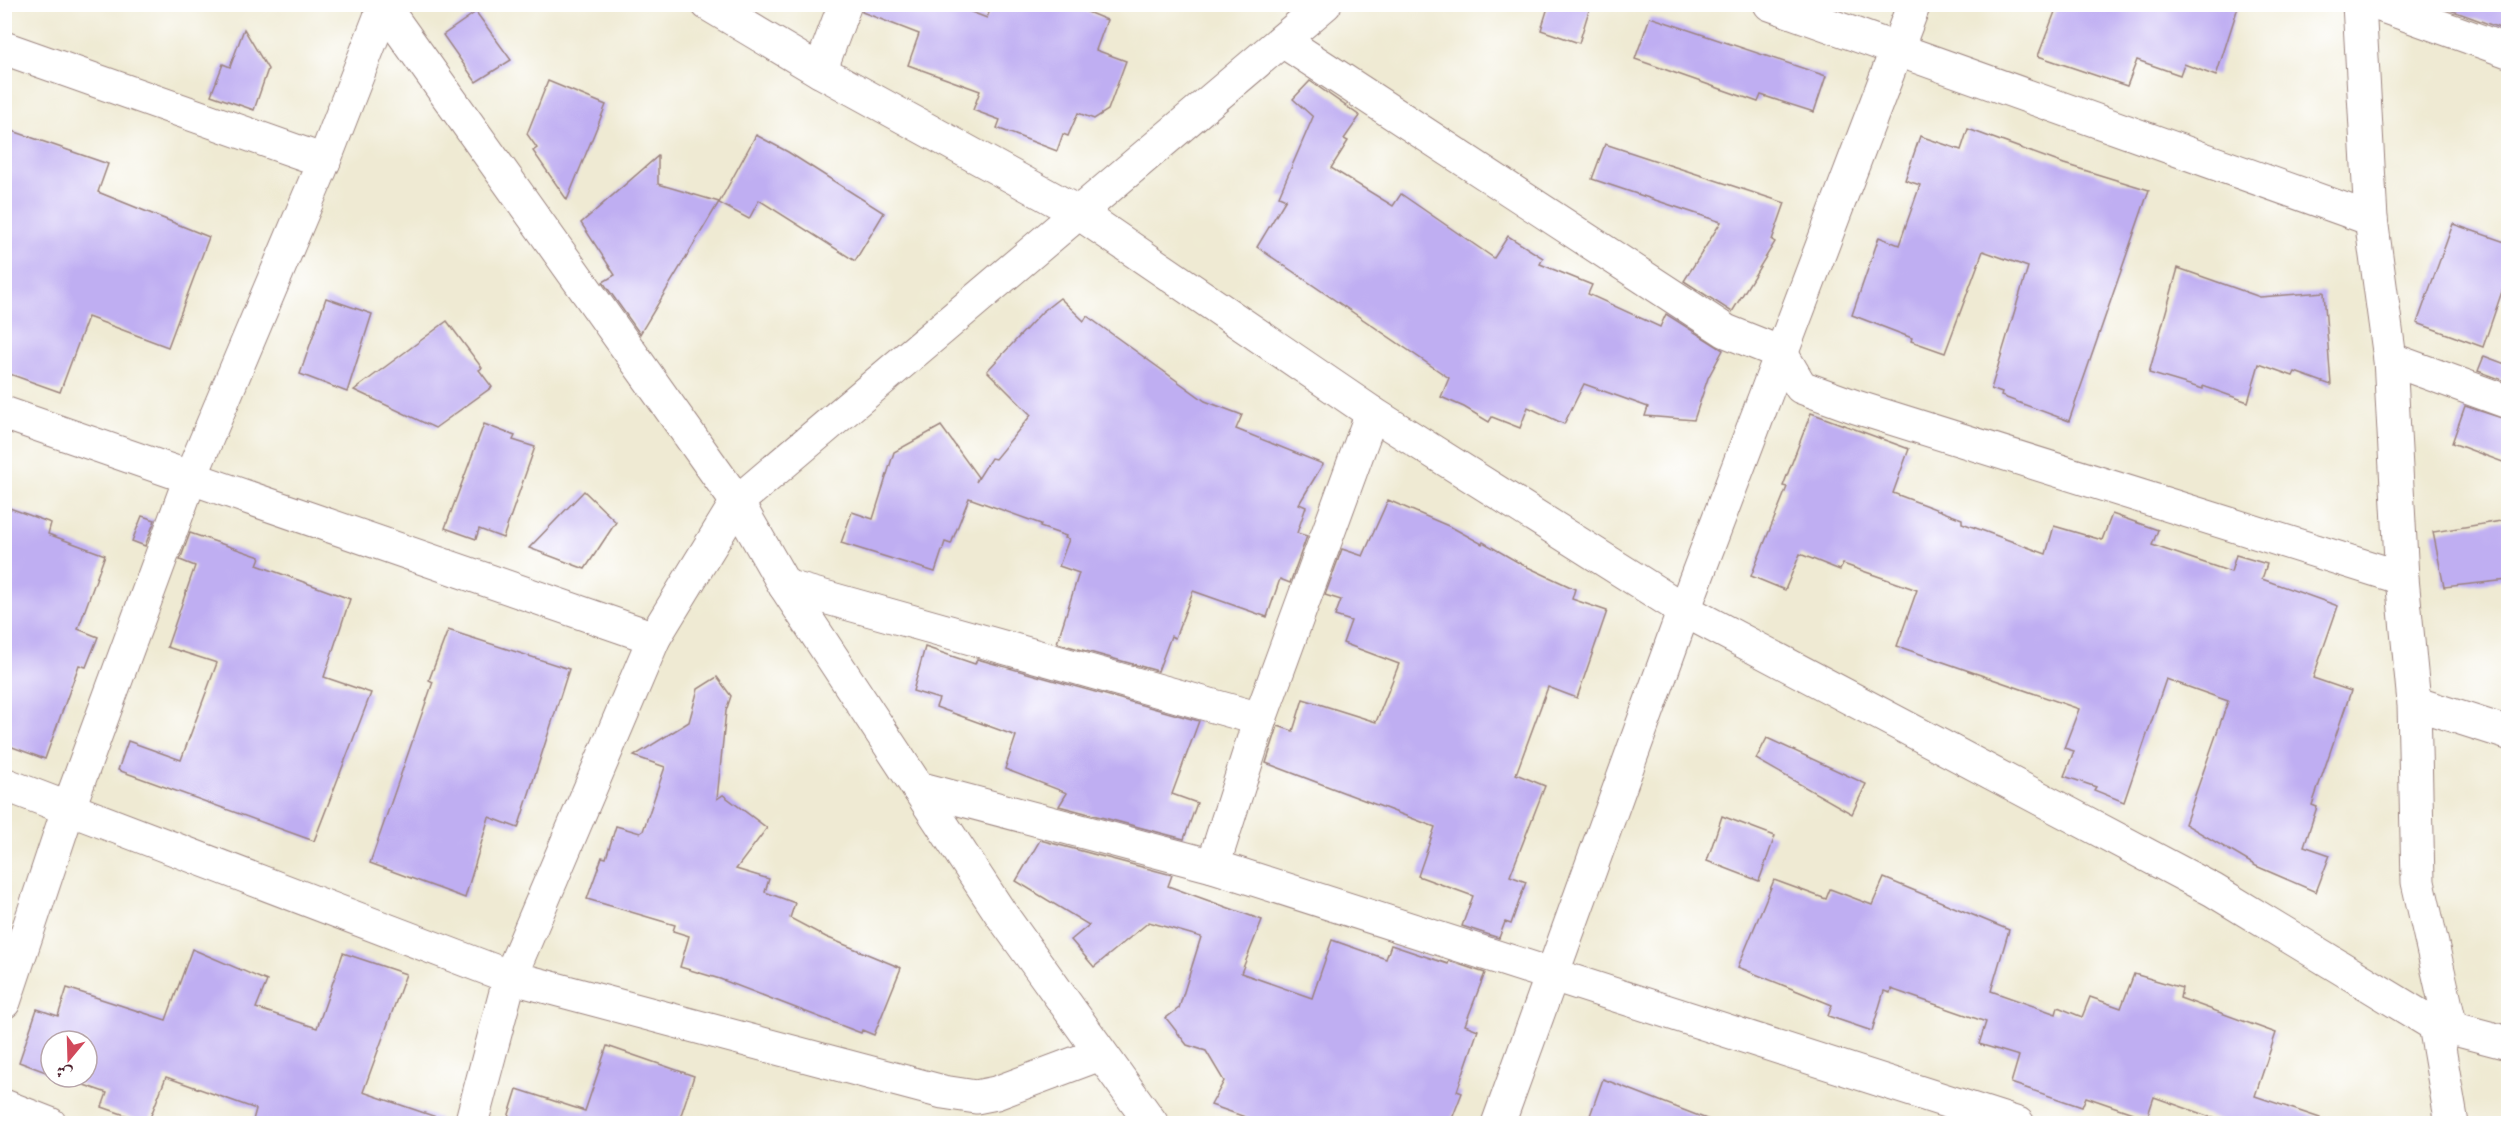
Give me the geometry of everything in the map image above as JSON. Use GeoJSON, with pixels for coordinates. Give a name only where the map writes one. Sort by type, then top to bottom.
{"type":"FeatureCollection","features":[{"type":"Feature","properties":{"kind":"street"},"geometry":{"type":"LineString","coordinates":[[708,4],[820,71],[1079,213],[1372,413],[1684,610],[2213,890],[2443,1027],[2508,1043]]}},
{"type":"Feature","properties":{"kind":"street"},"geometry":{"type":"LineString","coordinates":[[820,71],[845,4]]}},
{"type":"Feature","properties":{"kind":"street"},"geometry":{"type":"LineString","coordinates":[[471,1124],[510,977],[654,638],[737,502],[1325,4]]}},
{"type":"Feature","properties":{"kind":"street"},"geometry":{"type":"LineString","coordinates":[[1770,4],[2371,219]]}},
{"type":"Feature","properties":{"kind":"street"},"geometry":{"type":"LineString","coordinates":[[1498,1124],[1684,610],[1914,4]]}},
{"type":"Feature","properties":{"kind":"street"},"geometry":{"type":"LineString","coordinates":[[2359,4],[2371,219],[2390,359],[2402,578],[2414,703],[2418,882],[2443,1027],[2452,1124]]}},
{"type":"Feature","properties":{"kind":"street"},"geometry":{"type":"LineString","coordinates":[[2377,4],[2508,51]]}},
{"type":"Feature","properties":{"kind":"street"},"geometry":{"type":"LineString","coordinates":[[4,1002],[69,807],[191,476],[324,161],[383,6]]}},
{"type":"Feature","properties":{"kind":"street"},"geometry":{"type":"LineString","coordinates":[[383,6],[737,502],[785,586],[1001,914],[1152,1124]]}},
{"type":"Feature","properties":{"kind":"street"},"geometry":{"type":"LineString","coordinates":[[1283,41],[1726,331],[1781,353],[1802,387],[1845,403],[2402,578]]}},
{"type":"Feature","properties":{"kind":"street"},"geometry":{"type":"LineString","coordinates":[[4,48],[324,161]]}},
{"type":"Feature","properties":{"kind":"street"},"geometry":{"type":"LineString","coordinates":[[2390,359],[2508,402]]}},
{"type":"Feature","properties":{"kind":"street"},"geometry":{"type":"LineString","coordinates":[[4,413],[654,638]]}},
{"type":"Feature","properties":{"kind":"street"},"geometry":{"type":"LineString","coordinates":[[1213,866],[1260,719],[1372,413]]}},
{"type":"Feature","properties":{"kind":"street"},"geometry":{"type":"LineString","coordinates":[[785,586],[1260,719]]}},
{"type":"Feature","properties":{"kind":"street"},"geometry":{"type":"LineString","coordinates":[[2414,703],[2508,733]]}},
{"type":"Feature","properties":{"kind":"street"},"geometry":{"type":"LineString","coordinates":[[4,784],[510,977],[961,1096],[976,1097],[996,1093],[1100,1054]]}},
{"type":"Feature","properties":{"kind":"street"},"geometry":{"type":"LineString","coordinates":[[918,788],[1213,866],[1553,973],[2018,1124]]}},
{"type":"Feature","properties":{"kind":"street"},"geometry":{"type":"LineString","coordinates":[[4,1106],[50,1124]]}},
{"type":"Feature","properties":{"kind":"building"},"geometry":{"type":"Polygon","coordinates":[[[863,4],[950,4],[987,18],[992,4],[1068,4],[1107,20],[1096,50],[1126,61],[1108,110],[1094,119],[1078,113],[1068,136],[1063,134],[1057,151],[997,128],[1000,120],[973,110],[980,91],[908,65],[919,34],[862,12],[863,4]]]}},
{"type":"Feature","properties":{"kind":"building"},"geometry":{"type":"Polygon","coordinates":[[[1549,4],[1591,4],[1579,43],[1541,30],[1549,4]]]}},
{"type":"Feature","properties":{"kind":"building"},"geometry":{"type":"Polygon","coordinates":[[[2058,4],[2239,4],[2216,76],[2184,64],[2180,75],[2137,60],[2127,86],[2038,56],[2058,4]]]}},
{"type":"Feature","properties":{"kind":"building"},"geometry":{"type":"Polygon","coordinates":[[[2434,4],[2508,4],[2508,31],[2434,4]]]}},
{"type":"Feature","properties":{"kind":"building"},"geometry":{"type":"Polygon","coordinates":[[[476,12],[511,60],[476,82],[443,35],[476,12]]]}},
{"type":"Feature","properties":{"kind":"building"},"geometry":{"type":"Polygon","coordinates":[[[1650,17],[1826,76],[1814,112],[1761,95],[1758,102],[1635,59],[1650,17]]]}},
{"type":"Feature","properties":{"kind":"building"},"geometry":{"type":"Polygon","coordinates":[[[244,29],[268,69],[254,110],[211,95],[223,64],[230,67],[244,29]]]}},
{"type":"Feature","properties":{"kind":"building"},"geometry":{"type":"Polygon","coordinates":[[[548,81],[606,105],[567,200],[533,151],[537,148],[527,134],[548,81]]]}},
{"type":"Feature","properties":{"kind":"building"},"geometry":{"type":"Polygon","coordinates":[[[1310,81],[1360,116],[1344,139],[1348,141],[1331,168],[1393,206],[1401,194],[1494,258],[1508,236],[1543,258],[1540,264],[1592,285],[1588,294],[1660,327],[1666,314],[1723,350],[1708,378],[1694,420],[1645,416],[1648,407],[1584,384],[1564,424],[1528,407],[1520,428],[1492,417],[1489,422],[1441,397],[1449,378],[1257,247],[1286,199],[1279,196],[1313,117],[1293,99],[1310,81]]]}},
{"type":"Feature","properties":{"kind":"building"},"geometry":{"type":"Polygon","coordinates":[[[4,128],[108,164],[98,192],[209,237],[168,347],[88,317],[60,392],[4,372],[4,128]]]}},
{"type":"Feature","properties":{"kind":"building"},"geometry":{"type":"Polygon","coordinates":[[[1968,129],[2064,164],[2149,190],[2069,421],[2001,396],[2002,393],[1991,389],[2028,267],[1983,251],[1945,353],[1852,315],[1879,237],[1899,245],[1920,185],[1905,180],[1920,136],[1961,150],[1968,129]]]}},
{"type":"Feature","properties":{"kind":"building"},"geometry":{"type":"Polygon","coordinates":[[[756,135],[788,152],[884,213],[855,261],[759,200],[749,219],[719,203],[756,135]]]}},
{"type":"Feature","properties":{"kind":"building"},"geometry":{"type":"Polygon","coordinates":[[[1605,144],[1785,203],[1772,240],[1775,242],[1732,312],[1684,281],[1721,222],[1592,179],[1605,144]]]}},
{"type":"Feature","properties":{"kind":"building"},"geometry":{"type":"Polygon","coordinates":[[[658,156],[658,184],[719,202],[640,334],[603,282],[615,275],[581,223],[658,156]]]}},
{"type":"Feature","properties":{"kind":"building"},"geometry":{"type":"Polygon","coordinates":[[[2453,224],[2508,243],[2508,274],[2483,347],[2417,323],[2453,224]]]}},
{"type":"Feature","properties":{"kind":"building"},"geometry":{"type":"Polygon","coordinates":[[[2178,268],[2260,297],[2324,292],[2331,385],[2295,372],[2293,376],[2259,364],[2248,402],[2203,386],[2203,389],[2149,373],[2178,268]]]}},
{"type":"Feature","properties":{"kind":"building"},"geometry":{"type":"Polygon","coordinates":[[[326,298],[372,314],[347,392],[300,374],[326,298]]]}},
{"type":"Feature","properties":{"kind":"building"},"geometry":{"type":"Polygon","coordinates":[[[1060,298],[1084,321],[1087,316],[1205,401],[1242,415],[1236,429],[1323,464],[1299,504],[1306,507],[1297,533],[1307,536],[1290,583],[1280,579],[1267,617],[1193,591],[1175,638],[1171,636],[1158,671],[1057,643],[1079,573],[1059,566],[1069,539],[1040,527],[1041,524],[969,498],[951,544],[945,542],[935,572],[841,543],[852,512],[873,519],[894,452],[941,426],[978,477],[976,482],[991,458],[995,459],[1031,415],[987,371],[1042,312],[1060,298]]]}},
{"type":"Feature","properties":{"kind":"building"},"geometry":{"type":"Polygon","coordinates":[[[447,321],[482,368],[479,370],[492,387],[435,428],[354,390],[447,321]]]}},
{"type":"Feature","properties":{"kind":"building"},"geometry":{"type":"Polygon","coordinates":[[[2484,356],[2508,365],[2508,382],[2478,371],[2484,356]]]}},
{"type":"Feature","properties":{"kind":"building"},"geometry":{"type":"Polygon","coordinates":[[[2465,406],[2508,420],[2508,464],[2452,443],[2465,406]]]}},
{"type":"Feature","properties":{"kind":"building"},"geometry":{"type":"Polygon","coordinates":[[[1811,413],[1909,449],[1893,493],[1962,519],[1962,523],[2046,554],[2054,526],[2102,540],[2112,514],[2158,530],[2152,545],[2231,572],[2236,555],[2267,564],[2262,579],[2338,606],[2313,678],[2351,691],[2312,805],[2317,807],[2304,846],[2330,855],[2316,892],[2256,866],[2185,824],[2228,701],[2166,679],[2124,802],[2094,790],[2096,787],[2064,776],[2074,751],[2064,748],[2079,709],[1897,646],[1917,590],[1843,564],[1840,570],[1800,554],[1785,590],[1751,576],[1787,487],[1783,486],[1811,413]]]}},
{"type":"Feature","properties":{"kind":"building"},"geometry":{"type":"Polygon","coordinates":[[[484,424],[515,436],[513,440],[535,447],[503,538],[479,529],[476,539],[445,528],[484,424]]]}},
{"type":"Feature","properties":{"kind":"building"},"geometry":{"type":"Polygon","coordinates":[[[584,491],[616,522],[585,569],[529,548],[584,491]]]}},
{"type":"Feature","properties":{"kind":"building"},"geometry":{"type":"Polygon","coordinates":[[[1388,500],[1453,528],[1482,544],[1483,542],[1521,564],[1575,589],[1572,599],[1607,611],[1577,698],[1548,687],[1516,774],[1545,786],[1510,876],[1526,882],[1511,924],[1505,922],[1499,938],[1462,926],[1473,896],[1418,876],[1435,827],[1266,763],[1278,726],[1293,731],[1303,699],[1376,722],[1399,664],[1343,643],[1351,621],[1335,616],[1341,600],[1325,595],[1342,549],[1363,556],[1388,500]]]}},
{"type":"Feature","properties":{"kind":"building"},"geometry":{"type":"Polygon","coordinates":[[[4,506],[51,523],[48,534],[105,555],[78,629],[98,637],[86,667],[79,665],[45,759],[4,744],[4,506]]]}},
{"type":"Feature","properties":{"kind":"building"},"geometry":{"type":"Polygon","coordinates":[[[142,516],[155,520],[145,546],[132,541],[142,516]]]}},
{"type":"Feature","properties":{"kind":"building"},"geometry":{"type":"Polygon","coordinates":[[[2508,520],[2508,580],[2444,587],[2433,532],[2508,520]]]}},
{"type":"Feature","properties":{"kind":"building"},"geometry":{"type":"Polygon","coordinates":[[[190,533],[260,557],[257,565],[350,599],[324,677],[371,693],[314,841],[118,770],[128,741],[181,760],[217,663],[167,647],[195,566],[180,560],[190,533]]]}},
{"type":"Feature","properties":{"kind":"building"},"geometry":{"type":"Polygon","coordinates":[[[448,630],[569,669],[518,828],[489,817],[465,898],[370,863],[433,682],[429,680],[448,630]]]}},
{"type":"Feature","properties":{"kind":"building"},"geometry":{"type":"Polygon","coordinates":[[[925,647],[975,664],[977,659],[1199,721],[1172,794],[1197,803],[1184,839],[1059,806],[1067,793],[1005,769],[1016,736],[936,707],[939,699],[913,691],[925,647]]]}},
{"type":"Feature","properties":{"kind":"building"},"geometry":{"type":"Polygon","coordinates":[[[717,677],[731,696],[726,711],[717,799],[723,795],[767,828],[736,869],[769,879],[765,892],[795,903],[790,918],[826,937],[901,968],[874,1035],[862,1030],[861,1033],[720,979],[680,967],[689,936],[673,931],[675,925],[587,899],[602,857],[606,858],[616,826],[640,833],[643,831],[665,767],[634,756],[689,722],[698,689],[717,677]]]}},
{"type":"Feature","properties":{"kind":"building"},"geometry":{"type":"Polygon","coordinates":[[[1767,738],[1866,784],[1852,814],[1756,759],[1767,738]]]}},
{"type":"Feature","properties":{"kind":"building"},"geometry":{"type":"Polygon","coordinates":[[[1722,816],[1775,836],[1759,881],[1707,861],[1722,816]]]}},
{"type":"Feature","properties":{"kind":"building"},"geometry":{"type":"Polygon","coordinates":[[[1040,840],[1172,875],[1168,886],[1262,920],[1241,973],[1312,998],[1332,940],[1386,959],[1391,945],[1448,964],[1449,961],[1485,973],[1465,1025],[1478,1030],[1457,1091],[1462,1093],[1450,1124],[1265,1124],[1211,1105],[1224,1081],[1206,1051],[1187,1045],[1166,1018],[1179,1008],[1201,937],[1149,922],[1094,967],[1071,940],[1089,925],[1016,881],[1040,840]]]}},
{"type":"Feature","properties":{"kind":"building"},"geometry":{"type":"Polygon","coordinates":[[[1884,878],[2009,930],[1991,991],[2056,1014],[2058,1007],[2082,1017],[2090,997],[2121,1008],[2134,974],[2182,988],[2180,998],[2276,1033],[2255,1096],[2320,1118],[2319,1124],[2230,1124],[2154,1097],[2147,1118],[2086,1097],[2082,1107],[2011,1083],[2019,1056],[1979,1044],[1986,1022],[1891,989],[1890,993],[1884,991],[1872,1031],[1828,1016],[1832,1005],[1738,967],[1774,880],[1826,899],[1830,889],[1872,905],[1884,878]]]}},
{"type":"Feature","properties":{"kind":"building"},"geometry":{"type":"Polygon","coordinates":[[[192,949],[267,981],[256,1008],[317,1028],[343,953],[406,974],[363,1092],[439,1118],[438,1124],[252,1124],[256,1109],[166,1077],[148,1123],[102,1107],[107,1093],[96,1089],[99,1089],[99,1029],[39,1029],[39,1070],[19,1062],[37,1009],[58,1016],[67,988],[166,1020],[192,949]]]}},
{"type":"Feature","properties":{"kind":"building"},"geometry":{"type":"Polygon","coordinates":[[[607,1046],[694,1076],[678,1124],[506,1124],[517,1089],[585,1111],[607,1046]]]}},
{"type":"Feature","properties":{"kind":"building"},"geometry":{"type":"Polygon","coordinates":[[[1603,1079],[1712,1121],[1712,1124],[1587,1124],[1603,1079]]]}}]}
